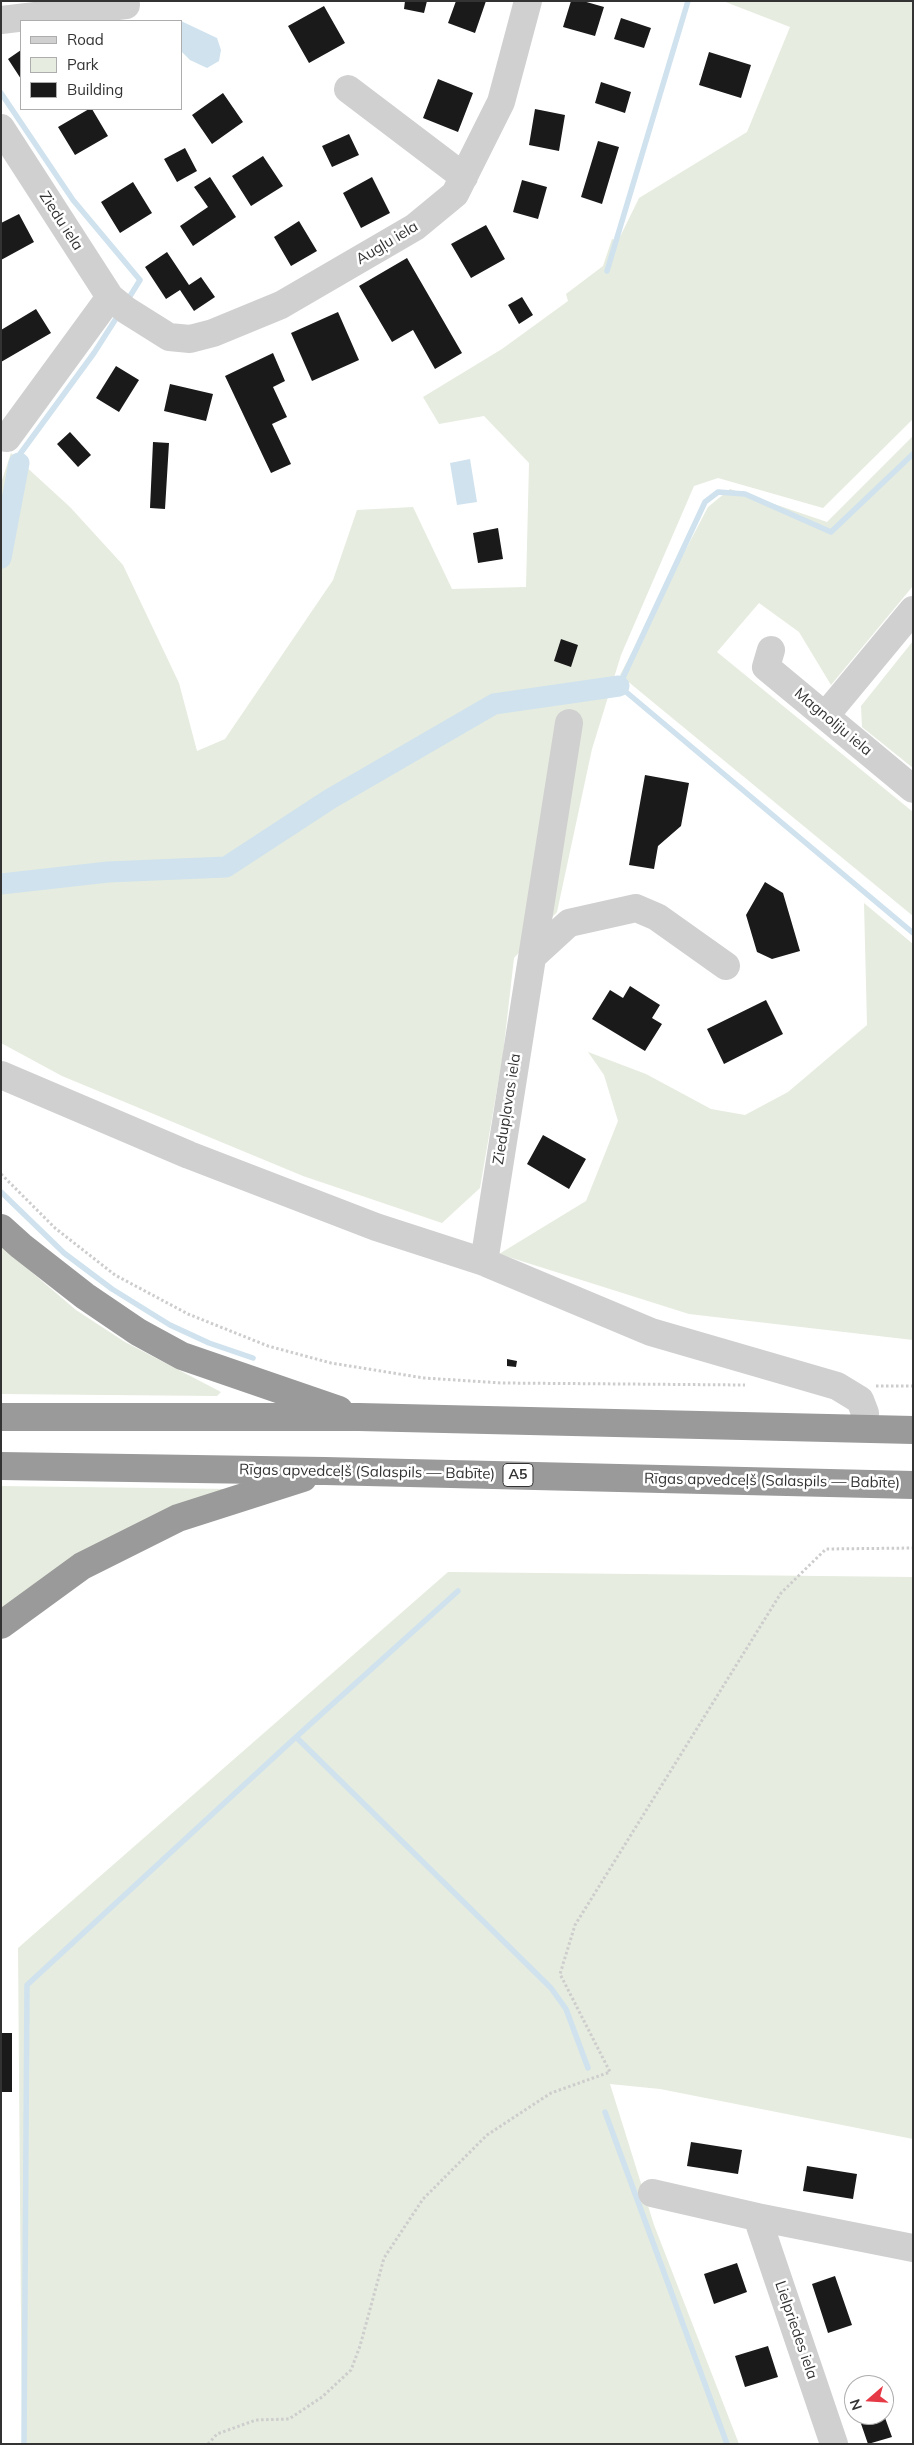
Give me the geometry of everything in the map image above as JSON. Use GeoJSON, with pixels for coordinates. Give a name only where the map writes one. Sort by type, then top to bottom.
{"type":"FeatureCollection","features":[{"type":"Feature","properties":{"kind":"highway"},"geometry":{"type":"LineString","coordinates":[[1,1228],[85,1296],[138,1332],[182,1356],[359,1417]]}},
{"type":"Feature","properties":{"kind":"highway"},"geometry":{"type":"LineString","coordinates":[[1,1417],[359,1417],[913,1430]]}},
{"type":"Feature","properties":{"kind":"highway","name":"Rīgas apvedceļš (Salaspils — Babīte)"},"geometry":{"type":"LineString","coordinates":[[1,1466],[325,1471],[913,1485]]}},
{"type":"Feature","properties":{"kind":"highway"},"geometry":{"type":"LineString","coordinates":[[1,1625],[82,1566],[178,1518],[325,1471]]}},
{"type":"Feature","properties":{"kind":"street","name":"Augļu iela"},"geometry":{"type":"LineString","coordinates":[[118,303],[169,337],[190,339],[213,333],[280,305],[415,227],[455,194],[464,177],[501,102],[528,1]]}},
{"type":"Feature","properties":{"kind":"street"},"geometry":{"type":"LineString","coordinates":[[1,20],[126,5]]}},
{"type":"Feature","properties":{"kind":"street"},"geometry":{"type":"LineString","coordinates":[[348,89],[464,177]]}},
{"type":"Feature","properties":{"kind":"street","name":"Ziedu iela"},"geometry":{"type":"LineString","coordinates":[[1,128],[118,303]]}},
{"type":"Feature","properties":{"kind":"street"},"geometry":{"type":"LineString","coordinates":[[7,438],[118,303]]}},
{"type":"Feature","properties":{"kind":"street"},"geometry":{"type":"LineString","coordinates":[[825,716],[913,610]]}},
{"type":"Feature","properties":{"kind":"street","name":"Magnoliju iela"},"geometry":{"type":"LineString","coordinates":[[771,650],[766,667],[913,789]]}},
{"type":"Feature","properties":{"kind":"street","name":"Ziedupļavas iela"},"geometry":{"type":"LineString","coordinates":[[484,1262],[569,724]]}},
{"type":"Feature","properties":{"kind":"street"},"geometry":{"type":"LineString","coordinates":[[533,956],[569,923],[636,908],[657,917],[726,966]]}},
{"type":"Feature","properties":{"kind":"street"},"geometry":{"type":"LineString","coordinates":[[1,1075],[189,1155],[376,1227],[484,1262],[651,1332],[837,1386],[860,1400],[865,1413],[864,1428]]}},
{"type":"Feature","properties":{"kind":"street"},"geometry":{"type":"LineString","coordinates":[[652,2192],[757,2217],[913,2248]]}},
{"type":"Feature","properties":{"kind":"street","name":"Lielpriedes iela"},"geometry":{"type":"LineString","coordinates":[[757,2217],[834,2444]]}},
{"type":"Feature","properties":{"kind":"path"},"geometry":{"type":"LineString","coordinates":[[1,1174],[55,1228],[115,1275],[188,1314],[268,1346],[332,1363],[424,1378],[502,1383],[749,1385]]}},
{"type":"Feature","properties":{"kind":"path"},"geometry":{"type":"LineString","coordinates":[[875,1386],[913,1386]]}},
{"type":"Feature","properties":{"kind":"path"},"geometry":{"type":"LineString","coordinates":[[208,2444],[216,2434],[256,2420],[289,2419],[322,2397],[352,2370],[384,2258],[423,2199],[487,2136],[551,2093],[610,2072],[560,1974],[575,1925],[781,1593],[826,1549],[913,1548]]}},
{"type":"Feature","properties":{"kind":"green space"},"geometry":{"type":"Polygon","coordinates":[[[723,1],[913,1],[913,419],[823,508],[718,478],[694,486],[621,655],[592,749],[557,912],[514,958],[503,1054],[480,1188],[442,1223],[303,1176],[62,1076],[1,1043],[1,483],[11,453],[70,507],[123,565],[179,683],[197,751],[225,739],[333,580],[357,510],[413,507],[452,589],[526,587],[529,463],[484,416],[439,424],[423,397],[502,349],[568,301],[566,294],[603,266],[612,239],[618,241],[639,198],[747,132],[790,27],[723,1]]]}},
{"type":"Feature","properties":{"kind":"green space"},"geometry":{"type":"Polygon","coordinates":[[[913,436],[913,586],[831,685],[799,632],[759,603],[717,652],[913,812],[913,916],[620,675],[708,507],[730,489],[827,522],[913,436]]]}},
{"type":"Feature","properties":{"kind":"green space"},"geometry":{"type":"Polygon","coordinates":[[[913,641],[913,768],[862,727],[861,706],[913,641]]]}},
{"type":"Feature","properties":{"kind":"green space"},"geometry":{"type":"Polygon","coordinates":[[[864,903],[913,944],[913,1340],[689,1314],[499,1254],[586,1201],[618,1121],[604,1075],[588,1052],[646,1074],[711,1109],[745,1115],[788,1092],[867,1025],[864,903]]]}},
{"type":"Feature","properties":{"kind":"green space"},"geometry":{"type":"Polygon","coordinates":[[[1,1246],[76,1310],[125,1342],[221,1392],[217,1396],[1,1394],[1,1246]]]}},
{"type":"Feature","properties":{"kind":"green space"},"geometry":{"type":"Polygon","coordinates":[[[1,1486],[229,1489],[1,1617],[1,1486]]]}},
{"type":"Feature","properties":{"kind":"green space"},"geometry":{"type":"Polygon","coordinates":[[[448,1572],[913,1577],[913,2139],[660,2089],[610,2084],[654,2225],[739,2444],[22,2444],[18,1948],[448,1572]]]}},
{"type":"Feature","properties":{"kind":"water"},"geometry":{"type":"Polygon","coordinates":[[[182,21],[217,38],[221,50],[219,61],[207,68],[190,60],[182,52],[182,21]]]}},
{"type":"Feature","properties":{"kind":"water"},"geometry":{"type":"Polygon","coordinates":[[[470,459],[477,502],[457,505],[450,463],[470,459]]]}},
{"type":"Feature","properties":{"kind":"building"},"geometry":{"type":"Polygon","coordinates":[[[405,1],[427,1],[424,13],[404,9],[405,1]]]}},
{"type":"Feature","properties":{"kind":"building"},"geometry":{"type":"Polygon","coordinates":[[[456,1],[486,1],[475,33],[448,23],[456,1]]]}},
{"type":"Feature","properties":{"kind":"building"},"geometry":{"type":"Polygon","coordinates":[[[571,1],[583,1],[604,7],[595,36],[563,27],[571,1]]]}},
{"type":"Feature","properties":{"kind":"building"},"geometry":{"type":"Polygon","coordinates":[[[324,6],[345,43],[309,63],[288,26],[324,6]]]}},
{"type":"Feature","properties":{"kind":"building"},"geometry":{"type":"Polygon","coordinates":[[[621,18],[651,28],[644,48],[614,39],[621,18]]]}},
{"type":"Feature","properties":{"kind":"building"},"geometry":{"type":"Polygon","coordinates":[[[20,51],[20,77],[8,59],[20,51]]]}},
{"type":"Feature","properties":{"kind":"building"},"geometry":{"type":"Polygon","coordinates":[[[709,52],[751,65],[741,98],[699,85],[709,52]]]}},
{"type":"Feature","properties":{"kind":"building"},"geometry":{"type":"Polygon","coordinates":[[[438,79],[473,93],[458,132],[423,118],[438,79]]]}},
{"type":"Feature","properties":{"kind":"building"},"geometry":{"type":"Polygon","coordinates":[[[601,82],[631,92],[625,113],[595,103],[601,82]]]}},
{"type":"Feature","properties":{"kind":"building"},"geometry":{"type":"Polygon","coordinates":[[[223,93],[243,122],[212,144],[192,115],[223,93]]]}},
{"type":"Feature","properties":{"kind":"building"},"geometry":{"type":"Polygon","coordinates":[[[535,109],[565,115],[559,151],[529,145],[535,109]]]}},
{"type":"Feature","properties":{"kind":"building"},"geometry":{"type":"Polygon","coordinates":[[[87,110],[93,110],[108,136],[75,155],[58,127],[87,110]]]}},
{"type":"Feature","properties":{"kind":"building"},"geometry":{"type":"Polygon","coordinates":[[[349,134],[359,155],[332,167],[322,146],[349,134]]]}},
{"type":"Feature","properties":{"kind":"building"},"geometry":{"type":"Polygon","coordinates":[[[598,141],[619,147],[602,204],[581,197],[598,141]]]}},
{"type":"Feature","properties":{"kind":"building"},"geometry":{"type":"Polygon","coordinates":[[[185,148],[197,171],[177,182],[164,159],[185,148]]]}},
{"type":"Feature","properties":{"kind":"building"},"geometry":{"type":"Polygon","coordinates":[[[263,156],[283,186],[251,206],[232,176],[263,156]]]}},
{"type":"Feature","properties":{"kind":"building"},"geometry":{"type":"Polygon","coordinates":[[[210,177],[236,217],[193,246],[180,226],[208,207],[194,187],[210,177]]]}},
{"type":"Feature","properties":{"kind":"building"},"geometry":{"type":"Polygon","coordinates":[[[372,177],[390,213],[361,228],[343,193],[372,177]]]}},
{"type":"Feature","properties":{"kind":"building"},"geometry":{"type":"Polygon","coordinates":[[[522,180],[547,187],[538,219],[513,212],[522,180]]]}},
{"type":"Feature","properties":{"kind":"building"},"geometry":{"type":"Polygon","coordinates":[[[133,182],[152,213],[120,233],[101,202],[133,182]]]}},
{"type":"Feature","properties":{"kind":"building"},"geometry":{"type":"Polygon","coordinates":[[[19,214],[34,242],[1,260],[1,223],[19,214]]]}},
{"type":"Feature","properties":{"kind":"building"},"geometry":{"type":"Polygon","coordinates":[[[299,221],[317,251],[291,266],[274,237],[299,221]]]}},
{"type":"Feature","properties":{"kind":"building"},"geometry":{"type":"Polygon","coordinates":[[[486,225],[505,259],[471,278],[451,244],[486,225]]]}},
{"type":"Feature","properties":{"kind":"building"},"geometry":{"type":"Polygon","coordinates":[[[167,252],[189,285],[201,277],[215,297],[194,311],[180,290],[166,299],[145,267],[167,252]]]}},
{"type":"Feature","properties":{"kind":"building"},"geometry":{"type":"Polygon","coordinates":[[[407,258],[462,353],[435,369],[413,330],[392,342],[359,286],[407,258]]]}},
{"type":"Feature","properties":{"kind":"building"},"geometry":{"type":"Polygon","coordinates":[[[522,297],[533,315],[519,324],[508,305],[522,297]]]}},
{"type":"Feature","properties":{"kind":"building"},"geometry":{"type":"Polygon","coordinates":[[[36,309],[51,333],[1,362],[1,330],[36,309]]]}},
{"type":"Feature","properties":{"kind":"building"},"geometry":{"type":"Polygon","coordinates":[[[338,312],[359,360],[312,381],[291,333],[338,312]]]}},
{"type":"Feature","properties":{"kind":"building"},"geometry":{"type":"Polygon","coordinates":[[[273,353],[285,381],[273,387],[287,417],[272,424],[291,464],[271,473],[225,376],[273,353]]]}},
{"type":"Feature","properties":{"kind":"building"},"geometry":{"type":"Polygon","coordinates":[[[116,366],[139,380],[119,412],[96,398],[116,366]]]}},
{"type":"Feature","properties":{"kind":"building"},"geometry":{"type":"Polygon","coordinates":[[[170,384],[213,394],[206,421],[164,411],[170,384]]]}},
{"type":"Feature","properties":{"kind":"building"},"geometry":{"type":"Polygon","coordinates":[[[70,432],[91,455],[78,467],[57,444],[70,432]]]}},
{"type":"Feature","properties":{"kind":"building"},"geometry":{"type":"Polygon","coordinates":[[[153,442],[169,443],[165,509],[150,508],[153,442]]]}},
{"type":"Feature","properties":{"kind":"building"},"geometry":{"type":"Polygon","coordinates":[[[498,528],[503,559],[478,563],[473,533],[498,528]]]}},
{"type":"Feature","properties":{"kind":"building"},"geometry":{"type":"Polygon","coordinates":[[[561,639],[578,645],[571,667],[554,661],[561,639]]]}},
{"type":"Feature","properties":{"kind":"building"},"geometry":{"type":"Polygon","coordinates":[[[645,775],[689,783],[681,826],[658,846],[654,869],[629,865],[645,775]]]}},
{"type":"Feature","properties":{"kind":"building"},"geometry":{"type":"Polygon","coordinates":[[[765,882],[783,893],[800,951],[772,959],[757,952],[746,915],[765,882]]]}},
{"type":"Feature","properties":{"kind":"building"},"geometry":{"type":"Polygon","coordinates":[[[630,986],[660,1005],[652,1018],[662,1024],[645,1051],[592,1019],[610,990],[623,998],[630,986]]]}},
{"type":"Feature","properties":{"kind":"building"},"geometry":{"type":"Polygon","coordinates":[[[766,1000],[783,1034],[724,1064],[707,1029],[766,1000]]]}},
{"type":"Feature","properties":{"kind":"building"},"geometry":{"type":"Polygon","coordinates":[[[543,1135],[586,1159],[569,1189],[527,1164],[543,1135]]]}},
{"type":"Feature","properties":{"kind":"building"},"geometry":{"type":"Polygon","coordinates":[[[507,1359],[517,1361],[516,1367],[507,1366],[507,1359]]]}},
{"type":"Feature","properties":{"kind":"building"},"geometry":{"type":"Polygon","coordinates":[[[1,2033],[12,2033],[12,2092],[1,2092],[1,2033]]]}},
{"type":"Feature","properties":{"kind":"building"},"geometry":{"type":"Polygon","coordinates":[[[691,2142],[742,2150],[738,2174],[687,2166],[691,2142]]]}},
{"type":"Feature","properties":{"kind":"building"},"geometry":{"type":"Polygon","coordinates":[[[807,2166],[857,2174],[853,2199],[803,2191],[807,2166]]]}},
{"type":"Feature","properties":{"kind":"building"},"geometry":{"type":"Polygon","coordinates":[[[737,2263],[747,2292],[714,2304],[704,2274],[737,2263]]]}},
{"type":"Feature","properties":{"kind":"building"},"geometry":{"type":"Polygon","coordinates":[[[835,2276],[852,2325],[828,2333],[812,2284],[835,2276]]]}},
{"type":"Feature","properties":{"kind":"building"},"geometry":{"type":"Polygon","coordinates":[[[768,2346],[778,2377],[745,2387],[735,2356],[768,2346]]]}},
{"type":"Feature","properties":{"kind":"building"},"geometry":{"type":"Polygon","coordinates":[[[861,2425],[888,2425],[892,2437],[868,2444],[861,2425]]]}},
{"type":"Feature","properties":{"kind":"waterway"},"geometry":{"type":"LineString","coordinates":[[607,271],[688,1]]}},
{"type":"Feature","properties":{"kind":"waterway"},"geometry":{"type":"LineString","coordinates":[[1,93],[73,200],[140,280],[127,301]]}},
{"type":"Feature","properties":{"kind":"waterway"},"geometry":{"type":"LineString","coordinates":[[19,463],[20,454],[94,353],[117,317]]}},
{"type":"Feature","properties":{"kind":"waterway"},"geometry":{"type":"LineString","coordinates":[[913,454],[831,532],[745,494],[718,492],[705,502],[619,686],[913,933]]}},
{"type":"Feature","properties":{"kind":"waterway"},"geometry":{"type":"LineString","coordinates":[[1,558],[19,463]]}},
{"type":"Feature","properties":{"kind":"waterway"},"geometry":{"type":"LineString","coordinates":[[1,884],[108,872],[226,867],[330,799],[494,704],[619,686]]}},
{"type":"Feature","properties":{"kind":"waterway"},"geometry":{"type":"LineString","coordinates":[[1,1192],[64,1253],[112,1289],[170,1325],[209,1343],[253,1358]]}},
{"type":"Feature","properties":{"kind":"waterway"},"geometry":{"type":"LineString","coordinates":[[24,2444],[27,1985],[296,1737],[458,1591]]}},
{"type":"Feature","properties":{"kind":"waterway"},"geometry":{"type":"LineString","coordinates":[[296,1737],[551,1988],[566,2009],[588,2068]]}},
{"type":"Feature","properties":{"kind":"waterway"},"geometry":{"type":"LineString","coordinates":[[605,2112],[727,2444]]}}]}
